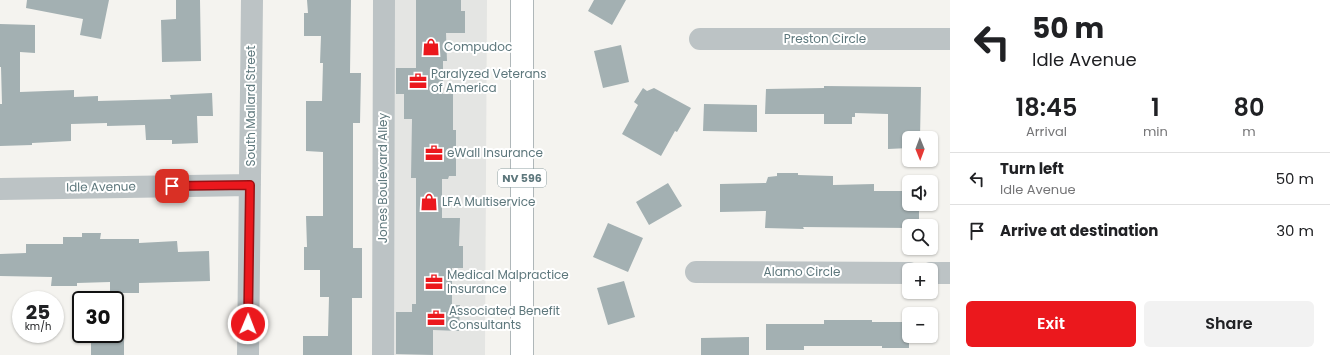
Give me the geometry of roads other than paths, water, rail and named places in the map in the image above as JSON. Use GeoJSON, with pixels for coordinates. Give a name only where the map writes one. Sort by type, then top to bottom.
{"type":"FeatureCollection","features":[{"type":"Feature","properties":{"kind":"main road","name":"NV 596"},"geometry":{"type":"LineString","coordinates":[[522,0],[522,355]]}},
{"type":"Feature","properties":{"kind":"street","name":"South Mallard Street"},"geometry":{"type":"LineString","coordinates":[[248,355],[252,0]]}},
{"type":"Feature","properties":{"kind":"street","name":"Jones Boulevard Alley"},"geometry":{"type":"LineString","coordinates":[[383,355],[384,0]]}},
{"type":"Feature","properties":{"kind":"street","name":"Preston Circle"},"geometry":{"type":"LineString","coordinates":[[700,39],[950,39]]}},
{"type":"Feature","properties":{"kind":"street","name":"Idle Avenue"},"geometry":{"type":"LineString","coordinates":[[0,189],[250,185]]}},
{"type":"Feature","properties":{"kind":"street","name":"Alamo Circle"},"geometry":{"type":"LineString","coordinates":[[696,272],[902,273]]}},
{"type":"Feature","properties":{"kind":"street"},"geometry":{"type":"LineString","coordinates":[[938,273],[950,273]]}},
{"type":"Feature","properties":{"kind":"place","name":"Compudoc"},"geometry":{"type":"Point","coordinates":[431,47]}},
{"type":"Feature","properties":{"kind":"place","name":"Paralyzed Veterans of America"},"geometry":{"type":"Point","coordinates":[418,81]}},
{"type":"Feature","properties":{"kind":"place","name":"eWall Insurance"},"geometry":{"type":"Point","coordinates":[434,153]}},
{"type":"Feature","properties":{"kind":"place","name":"LFA Multiservice"},"geometry":{"type":"Point","coordinates":[429,202]}},
{"type":"Feature","properties":{"kind":"place","name":"Medical Malpractice Insurance"},"geometry":{"type":"Point","coordinates":[434,282]}},
{"type":"Feature","properties":{"kind":"place","name":"Associated Benefit Consultants"},"geometry":{"type":"Point","coordinates":[436,318]}}]}
